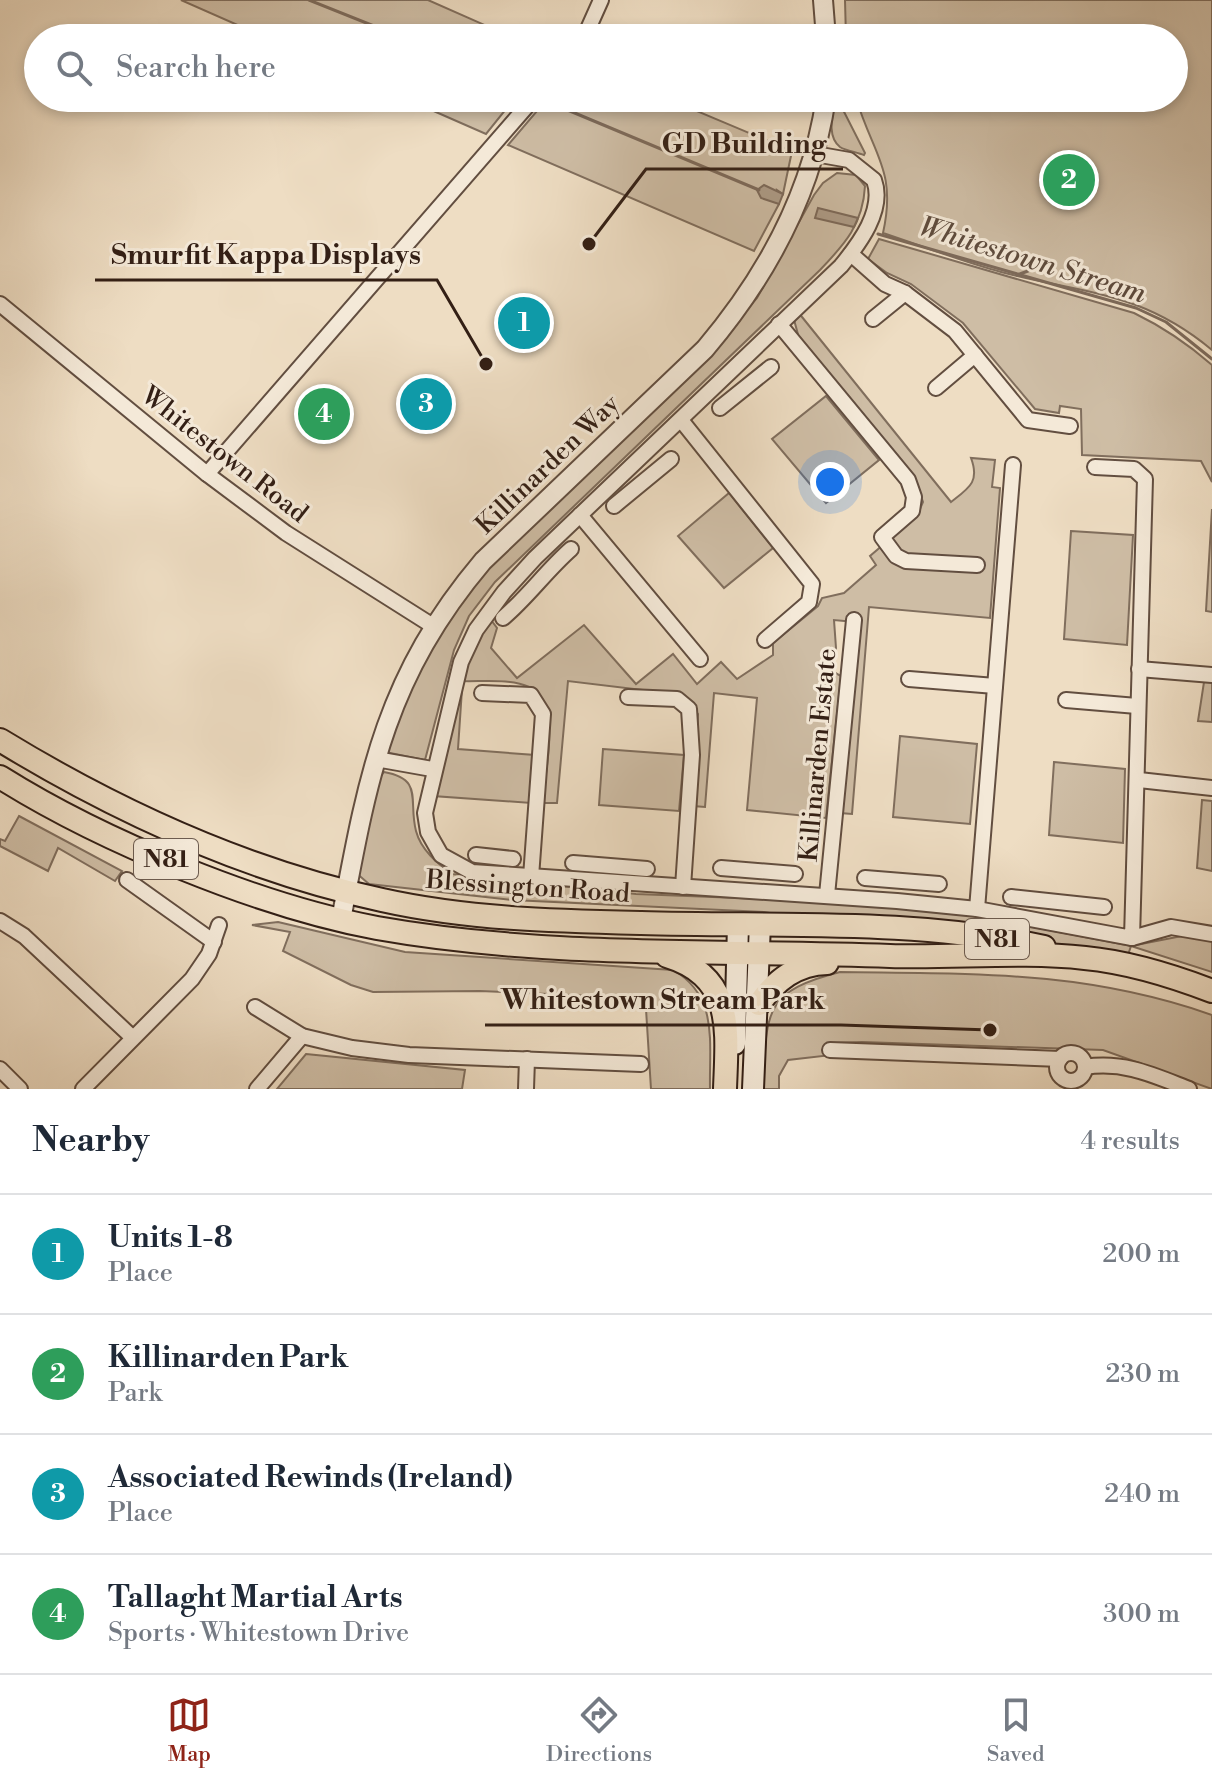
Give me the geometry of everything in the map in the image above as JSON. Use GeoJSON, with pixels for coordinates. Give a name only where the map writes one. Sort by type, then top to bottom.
{"type":"FeatureCollection","features":[{"type":"Feature","properties":{"kind":"main road","name":"Blessington Road"},"geometry":{"type":"LineString","coordinates":[[0,740],[85,790],[160,826],[244,859],[347,891],[413,906],[513,918],[749,924],[955,934],[1027,943],[1212,991]]}},
{"type":"Feature","properties":{"kind":"main road","name":"Blessington Road"},"geometry":{"type":"LineString","coordinates":[[0,777],[68,815],[165,859],[284,905],[341,920],[423,935],[648,950],[920,957],[1084,957]]}},
{"type":"Feature","properties":{"kind":"main road"},"geometry":{"type":"LineString","coordinates":[[734,1089],[749,924]]}},
{"type":"Feature","properties":{"kind":"main road"},"geometry":{"type":"LineString","coordinates":[[648,950],[690,965],[715,988],[725,1012],[725,1089]]}},
{"type":"Feature","properties":{"kind":"main road"},"geometry":{"type":"LineString","coordinates":[[748,951],[759,1004],[753,1089]]}},
{"type":"Feature","properties":{"kind":"main road"},"geometry":{"type":"LineString","coordinates":[[759,1004],[788,974],[810,964],[920,957]]}},
{"type":"Feature","properties":{"kind":"street"},"geometry":{"type":"LineString","coordinates":[[590,24],[601,0]]}},
{"type":"Feature","properties":{"kind":"street"},"geometry":{"type":"LineString","coordinates":[[823,0],[825,24]]}},
{"type":"Feature","properties":{"kind":"street"},"geometry":{"type":"LineString","coordinates":[[207,474],[522,112]]}},
{"type":"Feature","properties":{"kind":"street","name":"Killinarden Way"},"geometry":{"type":"LineString","coordinates":[[341,920],[388,716],[433,626],[483,561],[705,349],[731,318],[770,255],[805,186],[823,112]]}},
{"type":"Feature","properties":{"kind":"street","name":"Killinarden Estate"},"geometry":{"type":"LineString","coordinates":[[815,154],[849,160],[874,180],[878,190],[872,216],[860,239],[851,254],[521,573],[487,612],[468,647],[432,769],[425,813],[428,832],[441,855],[456,866],[485,873],[827,895],[977,909],[1132,938],[1171,927],[1212,934]]}},
{"type":"Feature","properties":{"kind":"street"},"geometry":{"type":"LineString","coordinates":[[851,254],[885,284],[905,293],[955,331],[1028,420],[1070,426]]}},
{"type":"Feature","properties":{"kind":"street"},"geometry":{"type":"LineString","coordinates":[[873,319],[905,293]]}},
{"type":"Feature","properties":{"kind":"street","name":"Whitestown Road"},"geometry":{"type":"LineString","coordinates":[[0,304],[207,474],[286,533],[433,626]]}},
{"type":"Feature","properties":{"kind":"street"},"geometry":{"type":"LineString","coordinates":[[779,324],[908,480],[914,497],[912,511],[882,537],[896,556],[906,561],[977,565]]}},
{"type":"Feature","properties":{"kind":"street"},"geometry":{"type":"LineString","coordinates":[[936,388],[975,355]]}},
{"type":"Feature","properties":{"kind":"street"},"geometry":{"type":"LineString","coordinates":[[720,408],[771,367]]}},
{"type":"Feature","properties":{"kind":"street"},"geometry":{"type":"LineString","coordinates":[[722,378],[737,395]]}},
{"type":"Feature","properties":{"kind":"street","name":"Killinarden Estate"},"geometry":{"type":"LineString","coordinates":[[681,420],[812,584],[809,602],[765,640]]}},
{"type":"Feature","properties":{"kind":"street"},"geometry":{"type":"LineString","coordinates":[[614,506],[671,459]]}},
{"type":"Feature","properties":{"kind":"street"},"geometry":{"type":"LineString","coordinates":[[977,909],[1013,465]]}},
{"type":"Feature","properties":{"kind":"street"},"geometry":{"type":"LineString","coordinates":[[1095,467],[1134,469],[1145,479],[1137,706],[1139,780],[1132,938]]}},
{"type":"Feature","properties":{"kind":"street"},"geometry":{"type":"LineString","coordinates":[[623,474],[635,488]]}},
{"type":"Feature","properties":{"kind":"street"},"geometry":{"type":"LineString","coordinates":[[580,515],[700,659]]}},
{"type":"Feature","properties":{"kind":"street"},"geometry":{"type":"LineString","coordinates":[[503,618],[571,549]]}},
{"type":"Feature","properties":{"kind":"street"},"geometry":{"type":"LineString","coordinates":[[521,573],[535,586]]}},
{"type":"Feature","properties":{"kind":"street","name":"Killinarden Estate"},"geometry":{"type":"LineString","coordinates":[[827,895],[854,620]]}},
{"type":"Feature","properties":{"kind":"street"},"geometry":{"type":"LineString","coordinates":[[1139,669],[1212,675]]}},
{"type":"Feature","properties":{"kind":"street"},"geometry":{"type":"LineString","coordinates":[[909,679],[995,686]]}},
{"type":"Feature","properties":{"kind":"street"},"geometry":{"type":"LineString","coordinates":[[482,693],[496,694],[500,691],[531,695],[543,714],[531,877]]}},
{"type":"Feature","properties":{"kind":"street"},"geometry":{"type":"LineString","coordinates":[[628,697],[677,699],[689,709],[692,755],[683,887]]}},
{"type":"Feature","properties":{"kind":"street"},"geometry":{"type":"LineString","coordinates":[[1066,700],[1137,706]]}},
{"type":"Feature","properties":{"kind":"street"},"geometry":{"type":"LineString","coordinates":[[376,759],[432,769]]}},
{"type":"Feature","properties":{"kind":"street"},"geometry":{"type":"LineString","coordinates":[[1139,780],[1212,788]]}},
{"type":"Feature","properties":{"kind":"street"},"geometry":{"type":"LineString","coordinates":[[485,873],[481,856],[513,859]]}},
{"type":"Feature","properties":{"kind":"street"},"geometry":{"type":"LineString","coordinates":[[573,863],[647,869]]}},
{"type":"Feature","properties":{"kind":"street"},"geometry":{"type":"LineString","coordinates":[[605,882],[607,866]]}},
{"type":"Feature","properties":{"kind":"street","name":"Killinarden Estate"},"geometry":{"type":"LineString","coordinates":[[721,868],[795,874]]}},
{"type":"Feature","properties":{"kind":"street"},"geometry":{"type":"LineString","coordinates":[[751,890],[752,870]]}},
{"type":"Feature","properties":{"kind":"street"},"geometry":{"type":"LineString","coordinates":[[865,878],[939,884]]}},
{"type":"Feature","properties":{"kind":"street"},"geometry":{"type":"LineString","coordinates":[[127,880],[214,942]]}},
{"type":"Feature","properties":{"kind":"street"},"geometry":{"type":"LineString","coordinates":[[897,901],[899,881]]}},
{"type":"Feature","properties":{"kind":"street"},"geometry":{"type":"LineString","coordinates":[[1011,897],[1104,907]]}},
{"type":"Feature","properties":{"kind":"street"},"geometry":{"type":"LineString","coordinates":[[1052,922],[1056,903]]}},
{"type":"Feature","properties":{"kind":"street"},"geometry":{"type":"LineString","coordinates":[[0,921],[24,936],[132,1037]]}},
{"type":"Feature","properties":{"kind":"street"},"geometry":{"type":"LineString","coordinates":[[83,1089],[192,979],[214,942],[219,925]]}},
{"type":"Feature","properties":{"kind":"street"},"geometry":{"type":"LineString","coordinates":[[255,1007],[302,1036],[352,1048],[409,1055],[641,1064]]}},
{"type":"Feature","properties":{"kind":"street"},"geometry":{"type":"LineString","coordinates":[[257,1089],[302,1036]]}},
{"type":"Feature","properties":{"kind":"street"},"geometry":{"type":"LineString","coordinates":[[830,1050],[1060,1059],[1073,1053],[1081,1058],[1085,1067],[1080,1078],[1062,1084],[1057,1072],[1060,1059]]}},
{"type":"Feature","properties":{"kind":"street"},"geometry":{"type":"LineString","coordinates":[[526,1089],[527,1059]]}},
{"type":"Feature","properties":{"kind":"street"},"geometry":{"type":"LineString","coordinates":[[1085,1067],[1109,1063],[1142,1070],[1189,1089]]}},
{"type":"Feature","properties":{"kind":"street"},"geometry":{"type":"LineString","coordinates":[[0,1069],[20,1089]]}},
{"type":"Feature","properties":{"kind":"shaded area"},"geometry":{"type":"Polygon","coordinates":[[[181,0],[428,0],[482,24],[235,24],[181,0]]]}},
{"type":"Feature","properties":{"kind":"shaded area"},"geometry":{"type":"Polygon","coordinates":[[[845,0],[1212,0],[1212,350],[1161,316],[1136,305],[1001,272],[883,233],[887,211],[885,178],[861,112],[1188,112],[1188,24],[846,24],[845,0]]]}},
{"type":"Feature","properties":{"kind":"shaded area"},"geometry":{"type":"Polygon","coordinates":[[[436,112],[504,112],[486,134],[436,112]]]}},
{"type":"Feature","properties":{"kind":"shaded area"},"geometry":{"type":"Polygon","coordinates":[[[536,112],[699,112],[792,151],[783,194],[777,190],[779,204],[754,251],[508,145],[536,112]]]}},
{"type":"Feature","properties":{"kind":"shaded area"},"geometry":{"type":"Polygon","coordinates":[[[834,112],[844,112],[864,155],[840,147],[833,136],[834,112]]]}},
{"type":"Feature","properties":{"kind":"shaded area"},"geometry":{"type":"Polygon","coordinates":[[[837,173],[856,175],[865,186],[861,212],[845,242],[820,270],[495,582],[469,616],[454,650],[425,760],[385,752],[411,679],[473,576],[710,353],[757,298],[814,195],[823,183],[837,173]]]}},
{"type":"Feature","properties":{"kind":"shaded area"},"geometry":{"type":"Polygon","coordinates":[[[764,185],[783,194],[779,204],[761,198],[757,190],[764,185]]]}},
{"type":"Feature","properties":{"kind":"shaded area"},"geometry":{"type":"Polygon","coordinates":[[[818,208],[858,218],[854,227],[815,218],[818,208]]]}},
{"type":"Feature","properties":{"kind":"shaded area"},"geometry":{"type":"Polygon","coordinates":[[[879,239],[1134,313],[1184,343],[1212,365],[1212,482],[1201,461],[1082,455],[1081,409],[1060,406],[1059,413],[1035,409],[963,323],[911,284],[887,273],[868,259],[879,239]]]}},
{"type":"Feature","properties":{"kind":"shaded area"},"geometry":{"type":"Polygon","coordinates":[[[798,312],[951,502],[971,484],[974,473],[971,458],[995,460],[992,487],[1000,488],[990,618],[869,607],[852,814],[840,813],[855,622],[834,620],[836,648],[830,670],[841,676],[826,818],[747,810],[757,698],[714,693],[705,807],[693,806],[698,714],[684,695],[568,681],[557,803],[542,803],[549,723],[539,695],[529,687],[513,682],[460,681],[488,616],[497,628],[491,648],[517,678],[584,625],[636,684],[673,654],[697,684],[721,662],[737,679],[773,655],[773,643],[818,606],[822,598],[844,593],[876,565],[870,556],[917,516],[923,502],[914,477],[799,338],[793,316],[798,312]]]}},
{"type":"Feature","properties":{"kind":"shaded area"},"geometry":{"type":"Polygon","coordinates":[[[826,396],[879,460],[826,503],[772,439],[826,396]]]}},
{"type":"Feature","properties":{"kind":"shaded area"},"geometry":{"type":"Polygon","coordinates":[[[729,493],[773,548],[724,588],[678,536],[729,493]]]}},
{"type":"Feature","properties":{"kind":"shaded area"},"geometry":{"type":"Polygon","coordinates":[[[1212,509],[1212,612],[1206,611],[1212,509]]]}},
{"type":"Feature","properties":{"kind":"shaded area"},"geometry":{"type":"Polygon","coordinates":[[[1071,531],[1133,535],[1127,645],[1064,639],[1071,531]]]}},
{"type":"Feature","properties":{"kind":"shaded area"},"geometry":{"type":"Polygon","coordinates":[[[1204,682],[1212,682],[1212,722],[1198,721],[1204,682]]]}},
{"type":"Feature","properties":{"kind":"shaded area"},"geometry":{"type":"Polygon","coordinates":[[[457,687],[462,689],[458,749],[535,755],[531,803],[433,796],[457,687]]]}},
{"type":"Feature","properties":{"kind":"shaded area"},"geometry":{"type":"Polygon","coordinates":[[[900,736],[977,744],[970,824],[893,817],[900,736]]]}},
{"type":"Feature","properties":{"kind":"shaded area"},"geometry":{"type":"Polygon","coordinates":[[[603,749],[684,755],[679,811],[599,805],[603,749]]]}},
{"type":"Feature","properties":{"kind":"shaded area"},"geometry":{"type":"Polygon","coordinates":[[[1054,762],[1125,769],[1123,843],[1049,835],[1054,762]]]}},
{"type":"Feature","properties":{"kind":"shaded area"},"geometry":{"type":"Polygon","coordinates":[[[384,772],[397,775],[410,786],[418,838],[430,856],[452,874],[636,894],[843,902],[976,916],[1131,946],[1128,955],[930,941],[764,912],[512,900],[369,884],[355,872],[377,781],[384,772]]]}},
{"type":"Feature","properties":{"kind":"shaded area"},"geometry":{"type":"Polygon","coordinates":[[[1202,800],[1212,801],[1212,871],[1197,868],[1202,800]]]}},
{"type":"Feature","properties":{"kind":"shaded area"},"geometry":{"type":"Polygon","coordinates":[[[19,816],[122,871],[115,881],[58,848],[48,871],[0,846],[0,839],[5,841],[19,816]]]}},
{"type":"Feature","properties":{"kind":"shaded area"},"geometry":{"type":"Polygon","coordinates":[[[278,922],[405,952],[673,970],[688,981],[705,1007],[710,1038],[710,1089],[651,1089],[646,1009],[639,998],[480,991],[373,992],[351,985],[283,951],[290,932],[252,925],[278,922]]]}},
{"type":"Feature","properties":{"kind":"shaded area"},"geometry":{"type":"Polygon","coordinates":[[[1187,935],[1212,939],[1212,972],[1131,946],[1187,935]]]}},
{"type":"Feature","properties":{"kind":"shaded area"},"geometry":{"type":"Polygon","coordinates":[[[840,972],[1028,977],[1073,982],[1165,1000],[1212,1015],[1212,1089],[1103,1050],[862,1042],[829,1043],[832,1055],[788,1060],[779,1076],[779,1089],[763,1089],[768,1024],[773,1010],[795,988],[840,972]]]}},
{"type":"Feature","properties":{"kind":"shaded area"},"geometry":{"type":"Polygon","coordinates":[[[306,1054],[465,1070],[462,1089],[277,1089],[306,1054]]]}},
{"type":"Feature","properties":{"kind":"waterway","name":"Whitestown Stream"},"geometry":{"type":"LineString","coordinates":[[309,0],[369,24]]}},
{"type":"Feature","properties":{"kind":"waterway","name":"Whitestown Stream"},"geometry":{"type":"LineString","coordinates":[[572,112],[759,190]]}},
{"type":"Feature","properties":{"kind":"waterway","name":"Whitestown Stream"},"geometry":{"type":"LineString","coordinates":[[878,234],[1136,308],[1166,322],[1212,359]]}},
{"type":"Feature","properties":{"kind":"waterway","name":"Whitestown Stream"},"geometry":{"type":"LineString","coordinates":[[1017,275],[1028,271]]}},
{"type":"Feature","properties":{"kind":"place","name":"Killinarden Park"},"geometry":{"type":"Point","coordinates":[1069,180]}},
{"type":"Feature","properties":{"kind":"place","name":"GD Building"},"geometry":{"type":"Point","coordinates":[589,244]}},
{"type":"Feature","properties":{"kind":"place","name":"Units 1-8"},"geometry":{"type":"Point","coordinates":[524,323]}},
{"type":"Feature","properties":{"kind":"place","name":"Smurfit Kappa Displays"},"geometry":{"type":"Point","coordinates":[486,364]}},
{"type":"Feature","properties":{"kind":"place","name":"Associated Rewinds (Ireland)"},"geometry":{"type":"Point","coordinates":[426,404]}},
{"type":"Feature","properties":{"kind":"place","name":"Tallaght Martial Arts"},"geometry":{"type":"Point","coordinates":[324,414]}},
{"type":"Feature","properties":{"kind":"place","name":"Whitestown Stream Park"},"geometry":{"type":"Point","coordinates":[990,1030]}}]}
